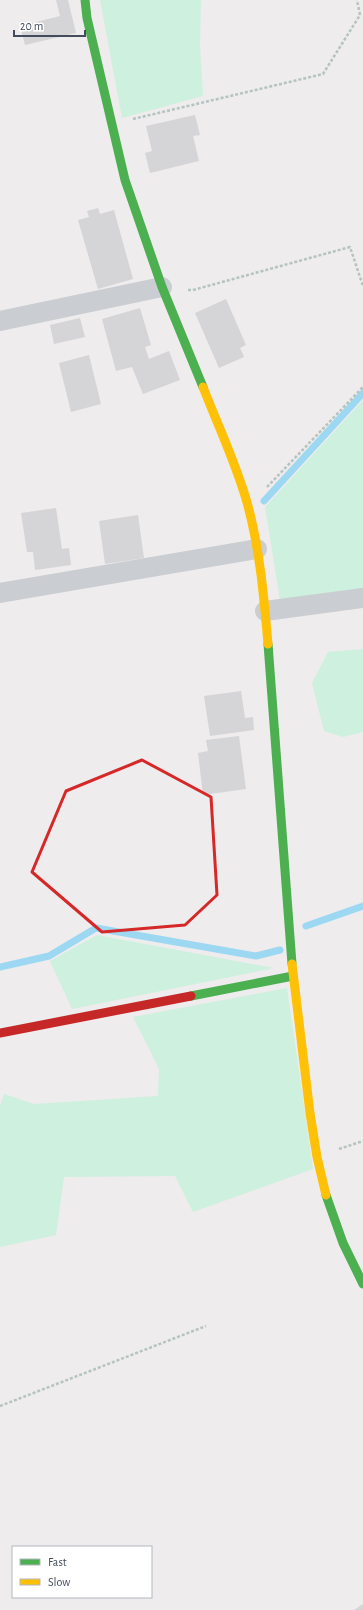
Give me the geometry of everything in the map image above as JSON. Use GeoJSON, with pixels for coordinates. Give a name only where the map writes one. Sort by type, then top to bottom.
{"type":"FeatureCollection","features":[{"type":"Feature","properties":{"kind":"street"},"geometry":{"type":"LineString","coordinates":[[85,0],[87,18],[125,180],[162,287],[237,472],[248,506],[257,549],[265,610],[293,976],[310,1113],[317,1156],[327,1200],[343,1243],[363,1284]]}},
{"type":"Feature","properties":{"kind":"street"},"geometry":{"type":"LineString","coordinates":[[0,321],[162,287]]}},
{"type":"Feature","properties":{"kind":"street"},"geometry":{"type":"LineString","coordinates":[[0,593],[257,549]]}},
{"type":"Feature","properties":{"kind":"street"},"geometry":{"type":"LineString","coordinates":[[265,610],[363,598]]}},
{"type":"Feature","properties":{"kind":"street"},"geometry":{"type":"LineString","coordinates":[[0,1033],[293,976]]}},
{"type":"Feature","properties":{"kind":"path"},"geometry":{"type":"LineString","coordinates":[[111,124],[323,74],[360,15],[357,0]]}},
{"type":"Feature","properties":{"kind":"path"},"geometry":{"type":"LineString","coordinates":[[162,287],[193,290],[350,247],[363,286]]}},
{"type":"Feature","properties":{"kind":"path"},"geometry":{"type":"LineString","coordinates":[[248,506],[363,387]]}},
{"type":"Feature","properties":{"kind":"path"},"geometry":{"type":"LineString","coordinates":[[0,1406],[206,1326]]}},
{"type":"Feature","properties":{"kind":"highlighted area"},"geometry":{"type":"Polygon","coordinates":[[[142,760],[211,797],[217,895],[185,925],[102,932],[32,872],[66,791],[142,760]]]}},
{"type":"Feature","properties":{"kind":"green space"},"geometry":{"type":"Polygon","coordinates":[[[100,0],[201,0],[200,45],[203,96],[122,118],[100,0]]]}},
{"type":"Feature","properties":{"kind":"green space"},"geometry":{"type":"Polygon","coordinates":[[[363,400],[363,588],[280,600],[265,507],[363,400]]]}},
{"type":"Feature","properties":{"kind":"green space"},"geometry":{"type":"Polygon","coordinates":[[[363,649],[363,732],[343,737],[324,731],[312,683],[328,652],[363,649]]]}},
{"type":"Feature","properties":{"kind":"green space"},"geometry":{"type":"Polygon","coordinates":[[[97,935],[274,968],[72,1009],[50,961],[97,935]]]}},
{"type":"Feature","properties":{"kind":"green space"},"geometry":{"type":"Polygon","coordinates":[[[287,988],[313,1169],[193,1212],[175,1176],[64,1177],[56,1235],[0,1247],[0,1106],[4,1094],[34,1104],[158,1096],[159,1069],[133,1017],[287,988]]]}},
{"type":"Feature","properties":{"kind":"building"},"geometry":{"type":"Polygon","coordinates":[[[56,0],[68,0],[76,33],[25,45],[20,26],[60,16],[56,0]]]}},
{"type":"Feature","properties":{"kind":"building"},"geometry":{"type":"Polygon","coordinates":[[[195,115],[200,135],[193,136],[199,161],[150,173],[145,153],[152,151],[146,126],[195,115]]]}},
{"type":"Feature","properties":{"kind":"building"},"geometry":{"type":"Polygon","coordinates":[[[98,208],[100,214],[114,210],[133,279],[98,289],[78,220],[89,217],[87,211],[98,208]]]}},
{"type":"Feature","properties":{"kind":"building"},"geometry":{"type":"Polygon","coordinates":[[[226,299],[246,345],[240,348],[244,357],[219,368],[195,313],[226,299]]]}},
{"type":"Feature","properties":{"kind":"building"},"geometry":{"type":"Polygon","coordinates":[[[140,308],[151,345],[145,347],[149,359],[169,351],[180,380],[143,394],[132,367],[116,371],[102,319],[140,308]]]}},
{"type":"Feature","properties":{"kind":"building"},"geometry":{"type":"Polygon","coordinates":[[[80,318],[85,337],[54,344],[50,325],[80,318]]]}},
{"type":"Feature","properties":{"kind":"building"},"geometry":{"type":"Polygon","coordinates":[[[89,355],[101,404],[71,412],[59,363],[89,355]]]}},
{"type":"Feature","properties":{"kind":"building"},"geometry":{"type":"Polygon","coordinates":[[[56,508],[62,549],[69,548],[71,565],[35,570],[33,552],[27,552],[21,513],[56,508]]]}},
{"type":"Feature","properties":{"kind":"building"},"geometry":{"type":"Polygon","coordinates":[[[138,515],[144,558],[105,564],[99,521],[138,515]]]}},
{"type":"Feature","properties":{"kind":"building"},"geometry":{"type":"Polygon","coordinates":[[[241,691],[245,718],[253,717],[254,730],[210,736],[204,696],[241,691]]]}},
{"type":"Feature","properties":{"kind":"building"},"geometry":{"type":"Polygon","coordinates":[[[239,736],[246,789],[203,795],[198,753],[208,751],[206,740],[239,736]]]}},
{"type":"Feature","properties":{"kind":"building"},"geometry":{"type":"Polygon","coordinates":[[[363,1604],[363,1610],[354,1610],[363,1604]]]}},
{"type":"Feature","properties":{"kind":"waterway"},"geometry":{"type":"LineString","coordinates":[[264,501],[363,393]]}},
{"type":"Feature","properties":{"kind":"waterway"},"geometry":{"type":"LineString","coordinates":[[306,926],[363,906]]}},
{"type":"Feature","properties":{"kind":"waterway"},"geometry":{"type":"LineString","coordinates":[[0,967],[49,956],[96,928],[256,956],[280,950]]}},
{"type":"Feature","properties":{"kind":"traffic: fast"},"geometry":{"type":"LineString","coordinates":[[85,0],[87,18],[125,180],[162,287],[203,387]]}},
{"type":"Feature","properties":{"kind":"traffic: fast"},"geometry":{"type":"LineString","coordinates":[[268,644],[292,964]]}},
{"type":"Feature","properties":{"kind":"traffic: fast"},"geometry":{"type":"LineString","coordinates":[[191,996],[293,976]]}},
{"type":"Feature","properties":{"kind":"traffic: fast"},"geometry":{"type":"LineString","coordinates":[[326,1195],[343,1243],[363,1284]]}},
{"type":"Feature","properties":{"kind":"traffic: slow"},"geometry":{"type":"LineString","coordinates":[[203,387],[233,461],[248,506],[259,557],[268,644]]}},
{"type":"Feature","properties":{"kind":"traffic: slow"},"geometry":{"type":"LineString","coordinates":[[292,964],[310,1113],[317,1157],[326,1195]]}},
{"type":"Feature","properties":{"kind":"traffic: jam"},"geometry":{"type":"LineString","coordinates":[[0,1033],[191,996]]}}]}
